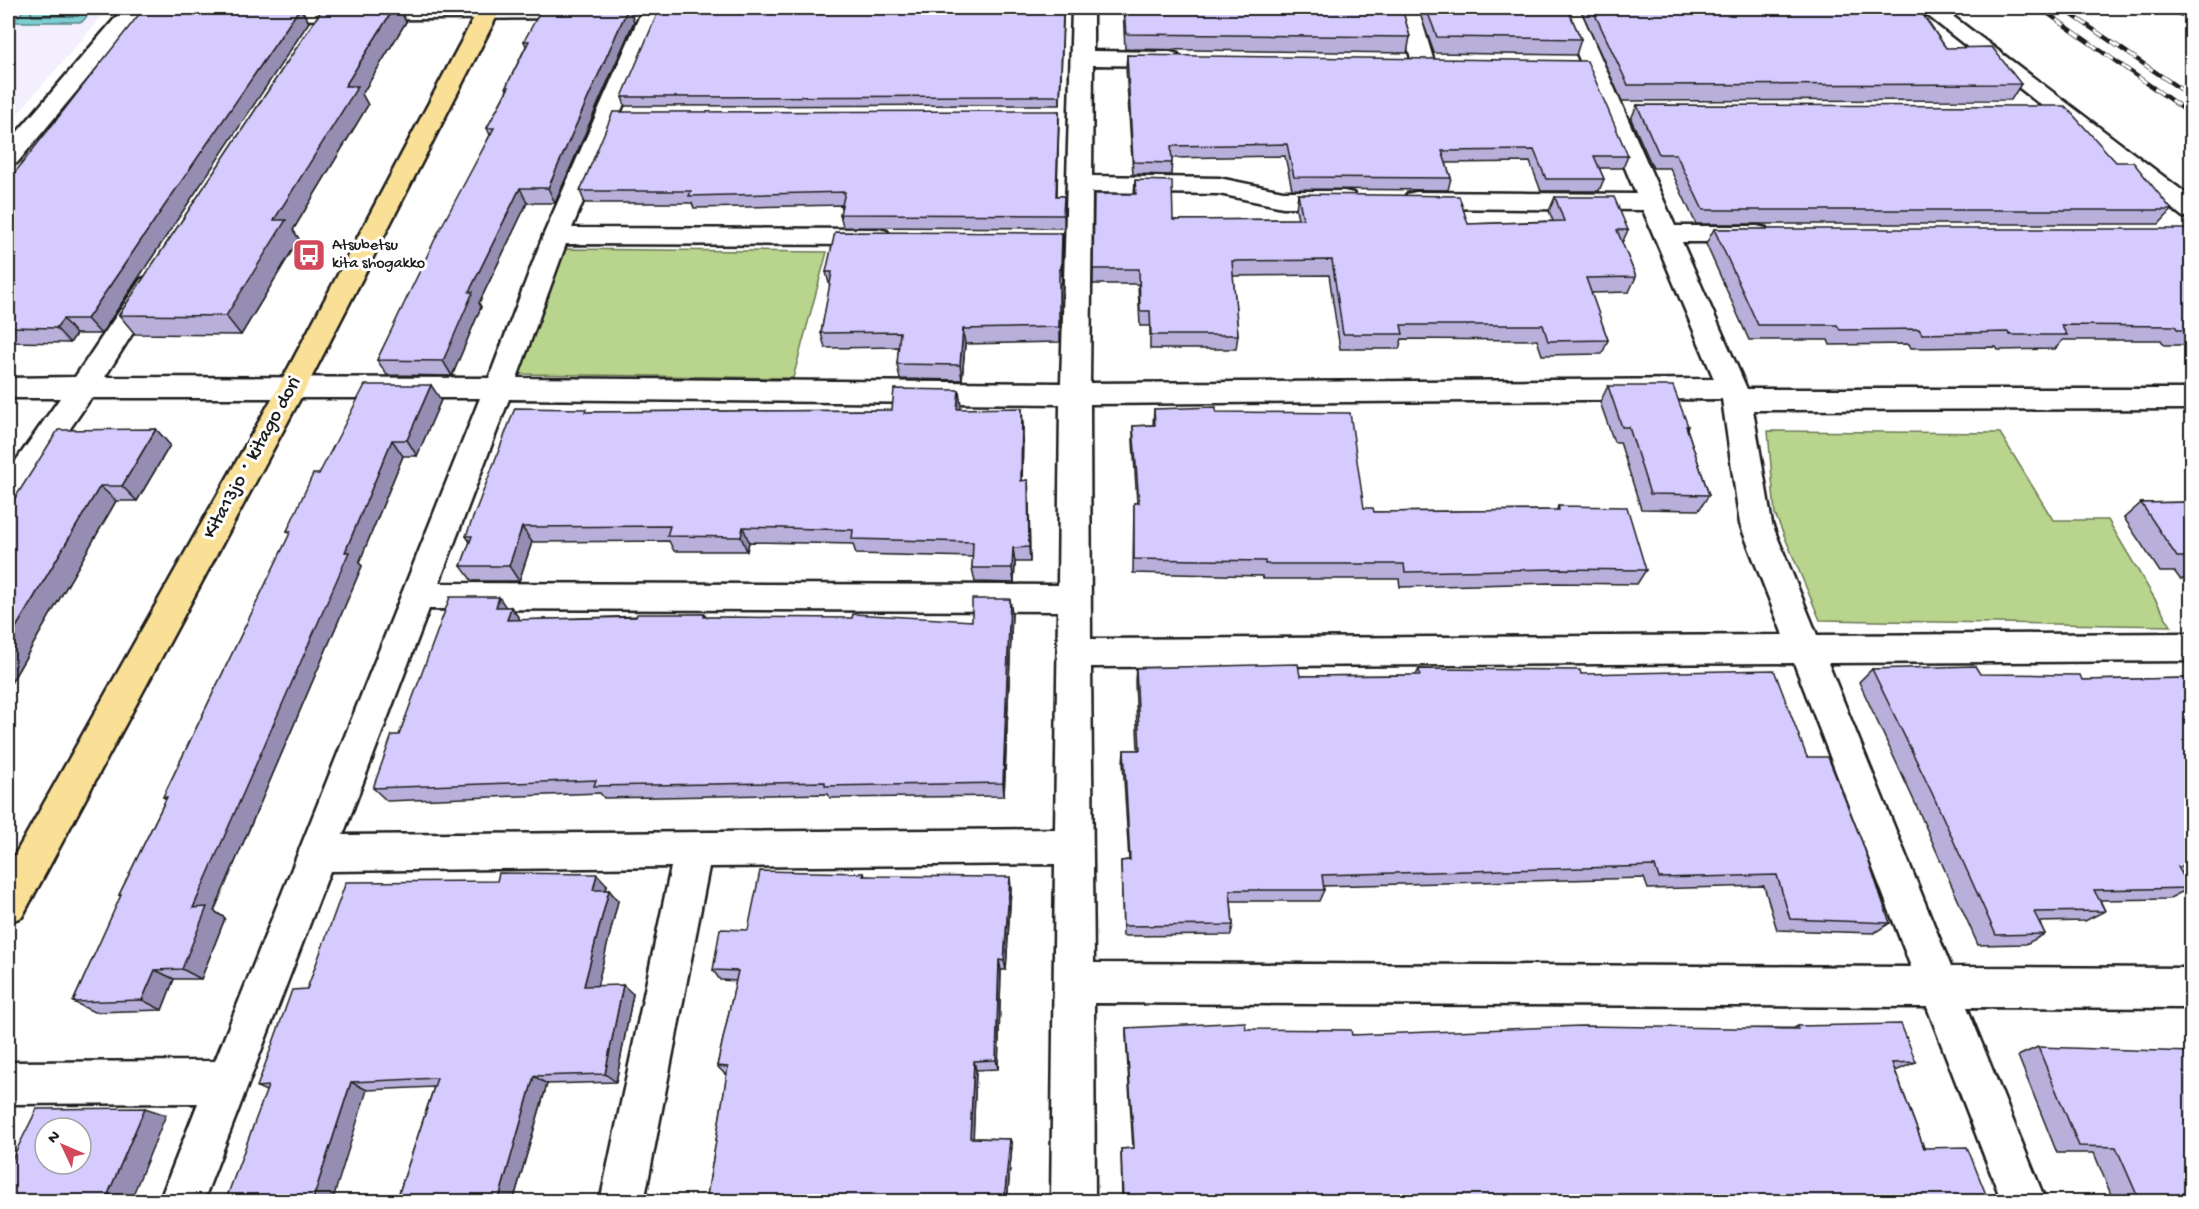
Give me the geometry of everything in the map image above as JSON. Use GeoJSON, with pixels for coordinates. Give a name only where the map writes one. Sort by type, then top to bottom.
{"type":"FeatureCollection","features":[{"type":"Feature","properties":{"kind":"main road","name":"Kita13jo・kitago dori"},"geometry":{"type":"LineString","coordinates":[[8,904],[293,386],[489,10]]}},
{"type":"Feature","properties":{"kind":"street"},"geometry":{"type":"LineString","coordinates":[[1407,8],[1424,62]]}},
{"type":"Feature","properties":{"kind":"street"},"geometry":{"type":"LineString","coordinates":[[1569,8],[1582,63],[1625,110],[1653,202],[1735,395],[1756,524],[2024,1202]]}},
{"type":"Feature","properties":{"kind":"street"},"geometry":{"type":"LineString","coordinates":[[1929,8],[2192,211]]}},
{"type":"Feature","properties":{"kind":"street"},"geometry":{"type":"LineString","coordinates":[[2186,8],[2192,11]]}},
{"type":"Feature","properties":{"kind":"street"},"geometry":{"type":"LineString","coordinates":[[234,14],[325,18],[489,10],[604,12]]}},
{"type":"Feature","properties":{"kind":"street"},"geometry":{"type":"LineString","coordinates":[[8,158],[132,11],[199,14]]}},
{"type":"Feature","properties":{"kind":"street"},"geometry":{"type":"LineString","coordinates":[[181,1202],[500,388],[556,236],[619,115],[652,11]]}},
{"type":"Feature","properties":{"kind":"street"},"geometry":{"type":"LineString","coordinates":[[1073,1202],[1075,394],[1067,238],[1080,184],[1069,114],[1082,58],[1075,12]]}},
{"type":"Feature","properties":{"kind":"street"},"geometry":{"type":"LineString","coordinates":[[1082,58],[1188,59]]}},
{"type":"Feature","properties":{"kind":"street"},"geometry":{"type":"LineString","coordinates":[[1400,62],[1446,62]]}},
{"type":"Feature","properties":{"kind":"street"},"geometry":{"type":"LineString","coordinates":[[2027,109],[2062,109]]}},
{"type":"Feature","properties":{"kind":"street"},"geometry":{"type":"LineString","coordinates":[[1080,184],[1219,186],[1283,199],[1653,202]]}},
{"type":"Feature","properties":{"kind":"street"},"geometry":{"type":"LineString","coordinates":[[1666,234],[1785,234]]}},
{"type":"Feature","properties":{"kind":"street"},"geometry":{"type":"LineString","coordinates":[[556,236],[900,237]]}},
{"type":"Feature","properties":{"kind":"street"},"geometry":{"type":"LineString","coordinates":[[8,495],[82,389],[166,260]]}},
{"type":"Feature","properties":{"kind":"street"},"geometry":{"type":"LineString","coordinates":[[8,388],[293,386],[1075,394],[1735,395],[2192,399]]}},
{"type":"Feature","properties":{"kind":"street"},"geometry":{"type":"LineString","coordinates":[[418,596],[1074,598]]}},
{"type":"Feature","properties":{"kind":"street"},"geometry":{"type":"LineString","coordinates":[[1075,653],[2192,648]]}},
{"type":"Feature","properties":{"kind":"street"},"geometry":{"type":"LineString","coordinates":[[318,853],[1074,846]]}},
{"type":"Feature","properties":{"kind":"street"},"geometry":{"type":"LineString","coordinates":[[622,1202],[694,849]]}},
{"type":"Feature","properties":{"kind":"street"},"geometry":{"type":"LineString","coordinates":[[1073,983],[2192,988]]}},
{"type":"Feature","properties":{"kind":"street"},"geometry":{"type":"LineString","coordinates":[[8,1083],[228,1082]]}},
{"type":"Feature","properties":{"kind":"shaded area"},"geometry":{"type":"Polygon","coordinates":[[[8,8],[109,8],[8,125],[8,8]]]}},
{"type":"Feature","properties":{"kind":"green space"},"geometry":{"type":"Polygon","coordinates":[[[565,249],[827,252],[793,378],[518,374],[565,249]]]}},
{"type":"Feature","properties":{"kind":"green space"},"geometry":{"type":"Polygon","coordinates":[[[1768,431],[2000,433],[2053,520],[2108,520],[2171,626],[1820,620],[1775,514],[1768,431]]]}},
{"type":"Feature","properties":{"kind":"water"},"geometry":{"type":"Polygon","coordinates":[[[26,8],[94,8],[82,22],[12,22],[26,8]]]}},
{"type":"Feature","properties":{"kind":"building"},"geometry":{"type":"Polygon","coordinates":[[[144,8],[300,8],[87,319],[63,319],[56,328],[8,327],[8,180],[144,8]]]}},
{"type":"Feature","properties":{"kind":"building"},"geometry":{"type":"Polygon","coordinates":[[[323,8],[394,8],[345,86],[358,86],[274,220],[286,220],[226,316],[119,315],[323,8]]]}},
{"type":"Feature","properties":{"kind":"building"},"geometry":{"type":"Polygon","coordinates":[[[542,8],[628,8],[548,188],[520,188],[469,292],[473,292],[443,361],[377,360],[438,233],[494,128],[487,128],[509,87],[506,87],[529,41],[524,41],[542,8]]]}},
{"type":"Feature","properties":{"kind":"building"},"geometry":{"type":"Polygon","coordinates":[[[1124,8],[1402,8],[1410,37],[1126,34],[1124,8]]]}},
{"type":"Feature","properties":{"kind":"building"},"geometry":{"type":"Polygon","coordinates":[[[1426,8],[1567,8],[1581,39],[1437,37],[1426,8]]]}},
{"type":"Feature","properties":{"kind":"building"},"geometry":{"type":"Polygon","coordinates":[[[1592,8],[1918,8],[1946,48],[1992,47],[2021,84],[1628,85],[1592,8]]]}},
{"type":"Feature","properties":{"kind":"building"},"geometry":{"type":"Polygon","coordinates":[[[658,12],[1063,13],[1060,96],[622,97],[658,12]]]}},
{"type":"Feature","properties":{"kind":"building"},"geometry":{"type":"Polygon","coordinates":[[[1127,55],[1587,61],[1628,156],[1594,156],[1604,179],[1546,179],[1534,150],[1442,151],[1451,178],[1294,177],[1287,144],[1171,146],[1172,163],[1133,162],[1127,55]]]}},
{"type":"Feature","properties":{"kind":"building"},"geometry":{"type":"Polygon","coordinates":[[[1637,105],[2065,106],[2116,162],[2133,162],[2172,210],[1703,210],[1676,154],[1659,154],[1637,105]]]}},
{"type":"Feature","properties":{"kind":"building"},"geometry":{"type":"Polygon","coordinates":[[[1059,111],[1056,196],[1064,196],[1063,215],[840,214],[845,192],[689,196],[691,191],[580,191],[613,112],[1059,111]]]}},
{"type":"Feature","properties":{"kind":"building"},"geometry":{"type":"Polygon","coordinates":[[[1135,180],[1172,181],[1173,220],[1303,219],[1298,194],[1459,196],[1468,224],[1564,221],[1555,197],[1614,197],[1628,230],[1617,230],[1636,277],[1586,278],[1608,340],[1548,341],[1543,325],[1401,325],[1403,334],[1343,334],[1332,260],[1232,261],[1238,335],[1151,335],[1150,311],[1140,311],[1139,269],[1093,269],[1094,194],[1136,194],[1135,180]]]}},
{"type":"Feature","properties":{"kind":"building"},"geometry":{"type":"Polygon","coordinates":[[[1714,229],[2189,229],[2192,233],[2192,330],[2178,330],[2175,326],[2061,325],[2067,335],[2010,335],[2008,332],[1922,334],[1919,329],[1840,330],[1837,325],[1758,325],[1714,229]]]}},
{"type":"Feature","properties":{"kind":"building"},"geometry":{"type":"Polygon","coordinates":[[[835,232],[1062,233],[1061,269],[1059,269],[1059,327],[963,329],[960,365],[897,364],[900,332],[821,333],[832,272],[826,272],[835,232]]]}},
{"type":"Feature","properties":{"kind":"building"},"geometry":{"type":"Polygon","coordinates":[[[365,385],[431,385],[407,440],[392,440],[345,552],[349,552],[193,908],[207,907],[182,969],[155,970],[142,1000],[73,1002],[121,895],[119,895],[167,797],[163,797],[291,531],[287,531],[313,474],[319,474],[365,385]]]}},
{"type":"Feature","properties":{"kind":"building"},"geometry":{"type":"Polygon","coordinates":[[[1608,386],[1673,386],[1709,495],[1650,494],[1629,427],[1622,427],[1608,386]]]}},
{"type":"Feature","properties":{"kind":"building"},"geometry":{"type":"Polygon","coordinates":[[[894,389],[959,390],[957,409],[1022,408],[1021,481],[1028,480],[1029,547],[1013,548],[1012,568],[972,568],[973,542],[852,539],[853,530],[743,527],[741,537],[667,536],[670,526],[522,527],[509,566],[461,566],[472,536],[466,536],[515,408],[586,409],[585,412],[892,410],[894,389]]]}},
{"type":"Feature","properties":{"kind":"building"},"geometry":{"type":"Polygon","coordinates":[[[1216,407],[1216,412],[1350,413],[1364,508],[1373,508],[1374,512],[1559,510],[1558,506],[1627,507],[1646,570],[1405,572],[1404,564],[1265,564],[1265,561],[1134,559],[1134,503],[1139,503],[1133,426],[1155,425],[1154,409],[1216,407]]]}},
{"type":"Feature","properties":{"kind":"building"},"geometry":{"type":"Polygon","coordinates":[[[156,429],[122,486],[100,486],[8,641],[8,509],[58,430],[156,429]]]}},
{"type":"Feature","properties":{"kind":"building"},"geometry":{"type":"Polygon","coordinates":[[[2192,502],[2192,557],[2177,557],[2141,503],[2192,502]]]}},
{"type":"Feature","properties":{"kind":"building"},"geometry":{"type":"Polygon","coordinates":[[[450,597],[499,597],[496,607],[511,607],[507,620],[636,617],[637,614],[852,618],[853,614],[972,621],[972,599],[1010,599],[1003,783],[825,786],[825,782],[594,786],[596,780],[373,788],[392,735],[399,735],[450,597]]]}},
{"type":"Feature","properties":{"kind":"building"},"geometry":{"type":"Polygon","coordinates":[[[1298,664],[1300,676],[1420,675],[1419,669],[1580,670],[1581,674],[1774,670],[1807,757],[1828,757],[1862,842],[1890,923],[1790,919],[1777,875],[1659,878],[1655,866],[1322,875],[1324,890],[1230,890],[1233,925],[1123,926],[1121,861],[1130,860],[1124,750],[1140,750],[1136,668],[1298,664]]]}},
{"type":"Feature","properties":{"kind":"building"},"geometry":{"type":"Polygon","coordinates":[[[1975,666],[1980,674],[2080,675],[2082,680],[2192,678],[2192,867],[2178,867],[2190,888],[2094,890],[2105,911],[2034,912],[2045,934],[1996,935],[1932,793],[1872,669],[1975,666]]]}},
{"type":"Feature","properties":{"kind":"building"},"geometry":{"type":"Polygon","coordinates":[[[760,871],[864,873],[863,876],[1010,877],[1004,961],[999,960],[996,1060],[974,1061],[970,1138],[1010,1139],[1004,1202],[706,1202],[728,1067],[717,1066],[738,971],[713,970],[720,929],[748,930],[760,871]]]}},
{"type":"Feature","properties":{"kind":"building"},"geometry":{"type":"Polygon","coordinates":[[[499,873],[597,874],[593,890],[609,890],[584,986],[623,985],[605,1074],[534,1076],[498,1202],[396,1202],[437,1078],[351,1082],[312,1202],[225,1202],[268,1086],[257,1087],[292,990],[307,989],[346,882],[497,881],[499,873]]]}},
{"type":"Feature","properties":{"kind":"building"},"geometry":{"type":"Polygon","coordinates":[[[1245,1022],[1246,1029],[1351,1030],[1352,1035],[1581,1026],[1798,1029],[1798,1026],[1901,1024],[1916,1062],[1892,1063],[1924,1148],[1967,1147],[1989,1202],[1123,1202],[1121,1149],[1134,1148],[1126,1028],[1245,1022]]]}},
{"type":"Feature","properties":{"kind":"building"},"geometry":{"type":"Polygon","coordinates":[[[2038,1047],[2192,1052],[2192,1202],[2140,1202],[2116,1147],[2079,1146],[2038,1047]]]}},
{"type":"Feature","properties":{"kind":"building"},"geometry":{"type":"Polygon","coordinates":[[[145,1108],[105,1201],[8,1202],[8,1167],[33,1117],[33,1176],[93,1176],[93,1116],[34,1116],[37,1109],[145,1108]]]}},
{"type":"Feature","properties":{"kind":"railway"},"geometry":{"type":"LineString","coordinates":[[2040,8],[2192,115]]}},
{"type":"Feature","properties":{"kind":"railway"},"geometry":{"type":"LineString","coordinates":[[2062,8],[2192,97]]}},
{"type":"Feature","properties":{"kind":"place","name":"Atsubetsu kita shogakko"},"geometry":{"type":"Point","coordinates":[309,255]}}]}
